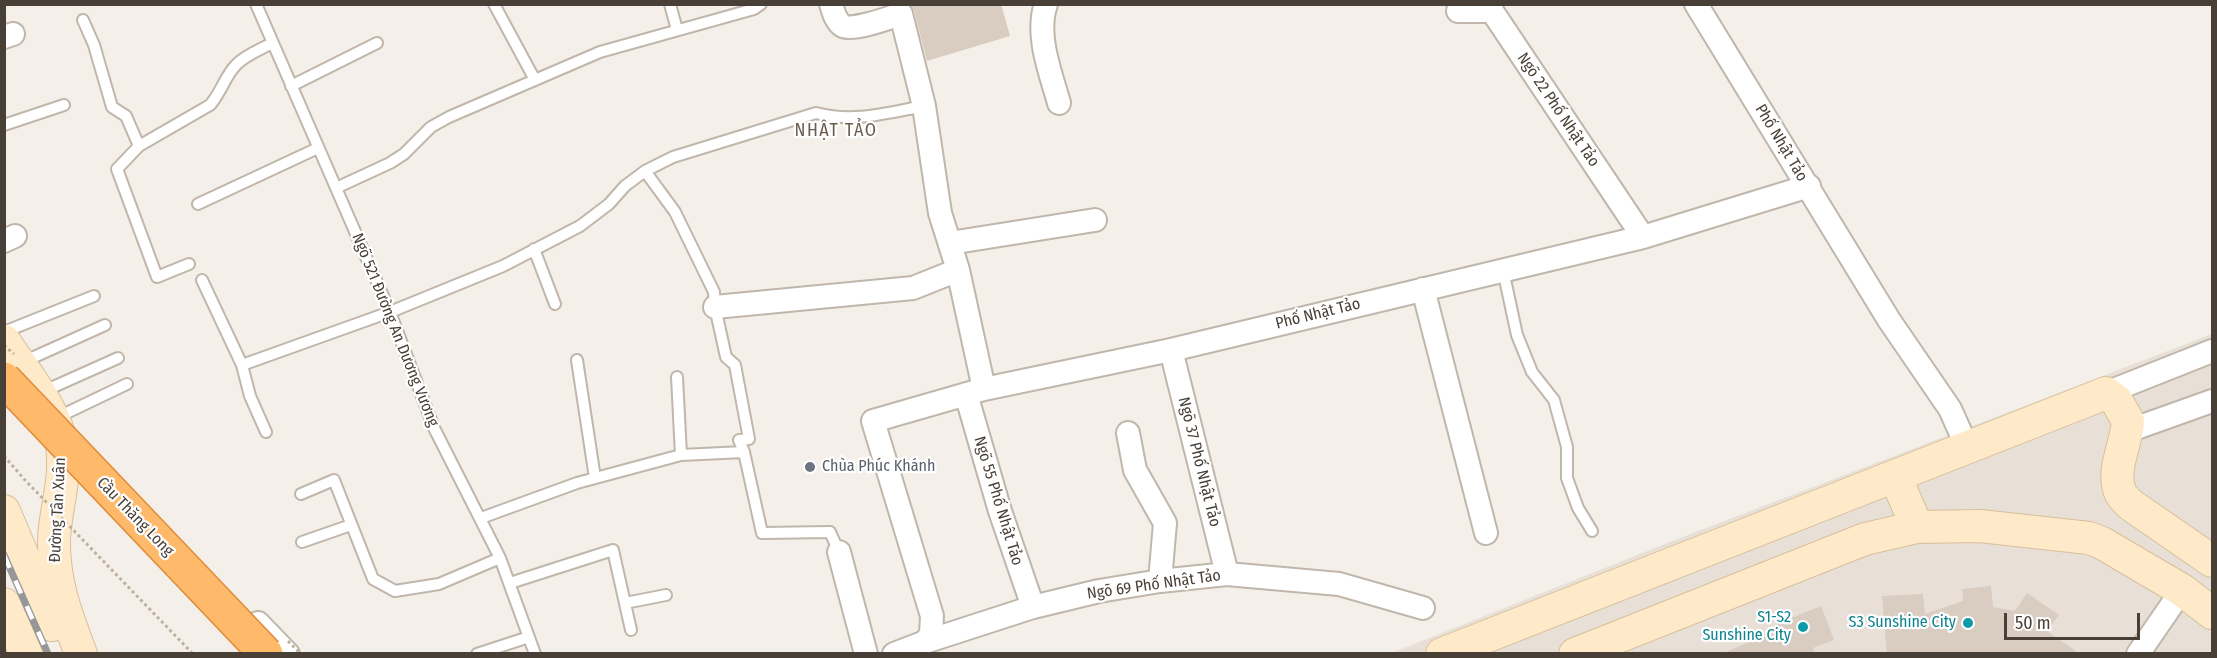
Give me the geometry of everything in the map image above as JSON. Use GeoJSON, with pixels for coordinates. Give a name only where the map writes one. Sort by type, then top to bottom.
{"type":"FeatureCollection","features":[{"type":"Feature","properties":{"kind":"highway","name":"Cầu Thăng Long"},"geometry":{"type":"LineString","coordinates":[[10,361],[266,654]]}},
{"type":"Feature","properties":{"kind":"street","name":"Ngõ 55 Phố Nhật Tảo"},"geometry":{"type":"LineString","coordinates":[[831,4],[837,20],[843,26],[851,27],[901,14],[924,106],[940,213],[958,270],[975,392],[1000,512],[1033,607]]}},
{"type":"Feature","properties":{"kind":"street"},"geometry":{"type":"LineString","coordinates":[[1046,4],[1043,37],[1047,62],[1059,103]]}},
{"type":"Feature","properties":{"kind":"street","name":"Phố Nhật Tảo"},"geometry":{"type":"LineString","coordinates":[[925,642],[931,634],[932,616],[873,421],[975,392],[1170,350],[1643,237],[1809,186],[1696,4]]}},
{"type":"Feature","properties":{"kind":"street","name":"Ngõ 22 Phố Nhật Tảo"},"geometry":{"type":"LineString","coordinates":[[1458,11],[1492,11],[1643,237]]}},
{"type":"Feature","properties":{"kind":"street"},"geometry":{"type":"LineString","coordinates":[[1809,186],[1889,320],[1950,409],[1967,447]]}},
{"type":"Feature","properties":{"kind":"street"},"geometry":{"type":"LineString","coordinates":[[950,243],[1095,220]]}},
{"type":"Feature","properties":{"kind":"street"},"geometry":{"type":"LineString","coordinates":[[715,307],[913,288],[958,270]]}},
{"type":"Feature","properties":{"kind":"street"},"geometry":{"type":"LineString","coordinates":[[1423,289],[1486,532]]}},
{"type":"Feature","properties":{"kind":"street","name":"Ngõ 37 Phố Nhật Tảo"},"geometry":{"type":"LineString","coordinates":[[1170,350],[1227,574]]}},
{"type":"Feature","properties":{"kind":"street"},"geometry":{"type":"LineString","coordinates":[[1442,654],[2212,351]]}},
{"type":"Feature","properties":{"kind":"street","name":"Đường Tân Xuân"},"geometry":{"type":"LineString","coordinates":[[10,361],[39,393],[57,429],[64,466],[54,536],[54,566],[61,601],[81,654]]}},
{"type":"Feature","properties":{"kind":"street"},"geometry":{"type":"LineString","coordinates":[[2089,538],[2105,531],[2115,520],[2121,495],[2118,481],[2128,421],[2116,400],[2106,393]]}},
{"type":"Feature","properties":{"kind":"street"},"geometry":{"type":"LineString","coordinates":[[2128,431],[2212,401]]}},
{"type":"Feature","properties":{"kind":"street"},"geometry":{"type":"LineString","coordinates":[[57,429],[113,474],[288,654]]}},
{"type":"Feature","properties":{"kind":"street"},"geometry":{"type":"LineString","coordinates":[[1128,433],[1135,470],[1165,523],[1160,581]]}},
{"type":"Feature","properties":{"kind":"street"},"geometry":{"type":"LineString","coordinates":[[1895,476],[1917,527]]}},
{"type":"Feature","properties":{"kind":"street"},"geometry":{"type":"LineString","coordinates":[[2121,495],[2131,505],[2212,561]]}},
{"type":"Feature","properties":{"kind":"street"},"geometry":{"type":"LineString","coordinates":[[4,511],[64,654]]}},
{"type":"Feature","properties":{"kind":"street"},"geometry":{"type":"LineString","coordinates":[[1575,654],[1865,539],[1917,527],[1980,526],[2089,538],[2102,543],[2182,590],[2212,613]]}},
{"type":"Feature","properties":{"kind":"street"},"geometry":{"type":"LineString","coordinates":[[839,552],[867,654]]}},
{"type":"Feature","properties":{"kind":"street","name":"Ngõ 69 Phố Nhật Tảo"},"geometry":{"type":"LineString","coordinates":[[925,642],[1033,607],[1099,591],[1160,581],[1227,574],[1339,584],[1423,608]]}},
{"type":"Feature","properties":{"kind":"street"},"geometry":{"type":"LineString","coordinates":[[2138,654],[2182,590]]}},
{"type":"Feature","properties":{"kind":"street"},"geometry":{"type":"LineString","coordinates":[[4,604],[26,654]]}},
{"type":"Feature","properties":{"kind":"street"},"geometry":{"type":"LineString","coordinates":[[899,653],[925,642]]}},
{"type":"Feature","properties":{"kind":"lane","name":"Ngõ 521 Đường An Dương Vương"},"geometry":{"type":"LineString","coordinates":[[256,4],[390,312],[434,428],[500,558],[535,654]]}},
{"type":"Feature","properties":{"kind":"lane"},"geometry":{"type":"LineString","coordinates":[[494,4],[535,80]]}},
{"type":"Feature","properties":{"kind":"lane"},"geometry":{"type":"LineString","coordinates":[[670,4],[677,30]]}},
{"type":"Feature","properties":{"kind":"lane"},"geometry":{"type":"LineString","coordinates":[[336,188],[390,163],[404,154],[431,127],[448,117],[600,52],[754,9],[761,4]]}},
{"type":"Feature","properties":{"kind":"lane"},"geometry":{"type":"LineString","coordinates":[[83,20],[94,45],[112,107],[126,116],[139,146]]}},
{"type":"Feature","properties":{"kind":"lane"},"geometry":{"type":"LineString","coordinates":[[189,264],[157,277],[117,169],[139,146],[210,105],[219,95],[234,66],[245,57],[272,43]]}},
{"type":"Feature","properties":{"kind":"lane"},"geometry":{"type":"LineString","coordinates":[[291,86],[377,43]]}},
{"type":"Feature","properties":{"kind":"lane"},"geometry":{"type":"LineString","coordinates":[[4,125],[64,105]]}},
{"type":"Feature","properties":{"kind":"lane"},"geometry":{"type":"LineString","coordinates":[[242,365],[390,312],[503,266],[580,226],[609,204],[625,186],[645,171],[673,157],[816,113],[834,118],[856,119],[924,106]]}},
{"type":"Feature","properties":{"kind":"lane"},"geometry":{"type":"LineString","coordinates":[[198,204],[318,148]]}},
{"type":"Feature","properties":{"kind":"lane"},"geometry":{"type":"LineString","coordinates":[[645,171],[675,212],[714,292],[726,357],[735,365],[749,439],[739,440],[744,452],[762,533],[830,532],[839,552]]}},
{"type":"Feature","properties":{"kind":"lane"},"geometry":{"type":"LineString","coordinates":[[534,249],[555,304]]}},
{"type":"Feature","properties":{"kind":"lane"},"geometry":{"type":"LineString","coordinates":[[1503,269],[1517,335],[1532,372],[1554,400],[1567,447],[1567,478],[1578,508],[1592,531]]}},
{"type":"Feature","properties":{"kind":"lane"},"geometry":{"type":"LineString","coordinates":[[202,280],[242,365],[250,396],[266,432]]}},
{"type":"Feature","properties":{"kind":"lane"},"geometry":{"type":"LineString","coordinates":[[4,332],[94,296]]}},
{"type":"Feature","properties":{"kind":"lane"},"geometry":{"type":"LineString","coordinates":[[10,361],[105,325]]}},
{"type":"Feature","properties":{"kind":"lane"},"geometry":{"type":"LineString","coordinates":[[39,393],[118,358]]}},
{"type":"Feature","properties":{"kind":"lane"},"geometry":{"type":"LineString","coordinates":[[578,360],[595,478]]}},
{"type":"Feature","properties":{"kind":"lane"},"geometry":{"type":"LineString","coordinates":[[677,377],[681,455]]}},
{"type":"Feature","properties":{"kind":"lane"},"geometry":{"type":"LineString","coordinates":[[57,429],[127,384]]}},
{"type":"Feature","properties":{"kind":"lane"},"geometry":{"type":"LineString","coordinates":[[481,518],[595,478],[681,455],[744,452]]}},
{"type":"Feature","properties":{"kind":"lane"},"geometry":{"type":"LineString","coordinates":[[302,494],[334,480],[373,579],[395,591],[439,584],[500,558]]}},
{"type":"Feature","properties":{"kind":"lane"},"geometry":{"type":"LineString","coordinates":[[302,542],[351,525]]}},
{"type":"Feature","properties":{"kind":"lane"},"geometry":{"type":"LineString","coordinates":[[510,582],[613,550],[631,630]]}},
{"type":"Feature","properties":{"kind":"lane"},"geometry":{"type":"LineString","coordinates":[[625,603],[666,595]]}},
{"type":"Feature","properties":{"kind":"lane"},"geometry":{"type":"LineString","coordinates":[[477,654],[529,637]]}},
{"type":"Feature","properties":{"kind":"path"},"geometry":{"type":"LineString","coordinates":[[4,456],[194,654]]}},
{"type":"Feature","properties":{"kind":"shaded area"},"geometry":{"type":"Polygon","coordinates":[[[2212,334],[2212,653],[1389,654],[1675,540],[2212,334]]]}},
{"type":"Feature","properties":{"kind":"building"},"geometry":{"type":"Polygon","coordinates":[[[910,4],[1001,4],[1010,36],[927,61],[914,11],[910,4]]]}},
{"type":"Feature","properties":{"kind":"building","name":"S3 Sunshine City"},"geometry":{"type":"Polygon","coordinates":[[[1991,586],[1993,607],[2015,611],[2027,593],[2059,615],[2047,631],[2080,654],[1887,654],[1882,596],[1923,594],[1925,614],[1963,601],[1962,589],[1991,586]]]}},
{"type":"Feature","properties":{"kind":"building","name":"S1-S2 Sunshine City"},"geometry":{"type":"Polygon","coordinates":[[[1821,606],[1834,640],[1813,648],[1815,654],[1721,654],[1778,630],[1776,624],[1821,606]]]}},
{"type":"Feature","properties":{"kind":"railway"},"geometry":{"type":"LineString","coordinates":[[4,555],[48,654]]}},
{"type":"Feature","properties":{"kind":"place","name":"Chùa Phúc Khánh"},"geometry":{"type":"Point","coordinates":[810,467]}},
{"type":"Feature","properties":{"kind":"place","name":"S3 Sunshine City"},"geometry":{"type":"Point","coordinates":[1968,623]}},
{"type":"Feature","properties":{"kind":"place","name":"S1-S2 Sunshine City"},"geometry":{"type":"Point","coordinates":[1803,627]}},
{"type":"Feature","properties":{"kind":"district","name":"NHẬT TẢO"},"geometry":{"type":"Point","coordinates":[836,131]}}]}
